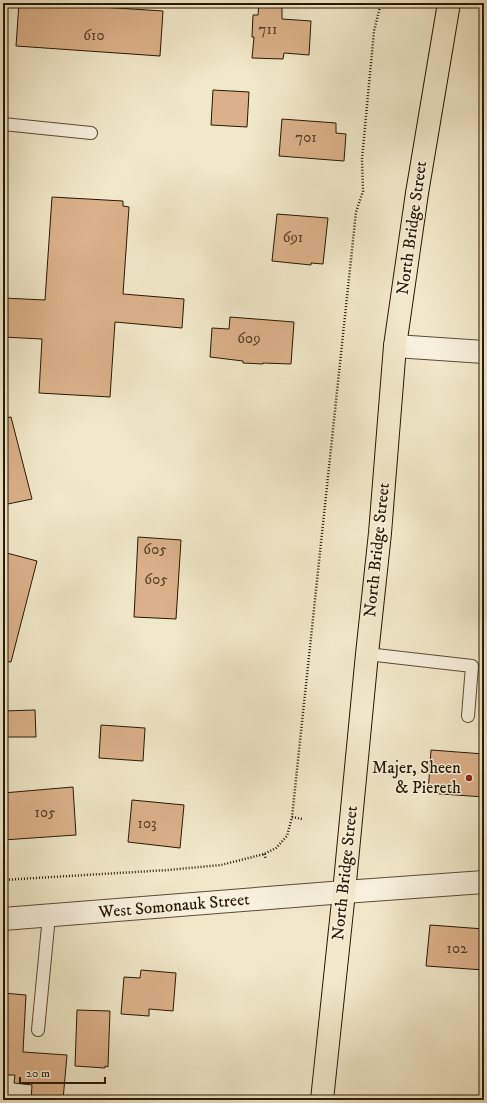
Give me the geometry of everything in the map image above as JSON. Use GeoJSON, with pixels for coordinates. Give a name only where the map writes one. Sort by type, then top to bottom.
{"type":"FeatureCollection","features":[{"type":"Feature","properties":{"kind":"highway","name":"North Bridge Street"},"geometry":{"type":"LineString","coordinates":[[322,1100],[380,534],[395,346],[416,194],[449,3]]}},
{"type":"Feature","properties":{"kind":"street"},"geometry":{"type":"LineString","coordinates":[[395,346],[484,352]]}},
{"type":"Feature","properties":{"kind":"street","name":"West Somonauk Street"},"geometry":{"type":"LineString","coordinates":[[3,919],[484,882]]}},
{"type":"Feature","properties":{"kind":"lane"},"geometry":{"type":"LineString","coordinates":[[3,124],[91,132]]}},
{"type":"Feature","properties":{"kind":"lane"},"geometry":{"type":"LineString","coordinates":[[367,654],[472,666],[468,716]]}},
{"type":"Feature","properties":{"kind":"lane"},"geometry":{"type":"LineString","coordinates":[[38,1030],[49,916]]}},
{"type":"Feature","properties":{"kind":"path"},"geometry":{"type":"LineString","coordinates":[[3,880],[168,870],[221,864],[264,854],[276,848],[287,836],[292,817],[356,212],[363,191],[362,160],[374,30],[381,3]]}},
{"type":"Feature","properties":{"kind":"path"},"geometry":{"type":"LineString","coordinates":[[292,817],[302,819]]}},
{"type":"Feature","properties":{"kind":"path"},"geometry":{"type":"LineString","coordinates":[[264,854],[266,859]]}},
{"type":"Feature","properties":{"kind":"building"},"geometry":{"type":"Polygon","coordinates":[[[19,3],[163,11],[160,56],[16,46],[19,3]]]}},
{"type":"Feature","properties":{"kind":"building"},"geometry":{"type":"Polygon","coordinates":[[[259,3],[282,3],[282,19],[311,21],[309,55],[284,53],[283,59],[252,58],[254,37],[252,37],[253,15],[258,15],[259,3]]]}},
{"type":"Feature","properties":{"kind":"building"},"geometry":{"type":"Polygon","coordinates":[[[213,90],[249,92],[247,127],[211,125],[213,90]]]}},
{"type":"Feature","properties":{"kind":"building"},"geometry":{"type":"Polygon","coordinates":[[[282,119],[336,123],[336,133],[346,134],[344,161],[279,156],[282,119]]]}},
{"type":"Feature","properties":{"kind":"building"},"geometry":{"type":"Polygon","coordinates":[[[52,197],[123,201],[123,206],[129,207],[123,294],[184,299],[182,328],[115,322],[110,397],[39,393],[42,339],[3,337],[3,298],[45,300],[52,197]]]}},
{"type":"Feature","properties":{"kind":"building"},"geometry":{"type":"Polygon","coordinates":[[[277,214],[328,218],[323,264],[311,263],[311,265],[272,261],[277,214]]]}},
{"type":"Feature","properties":{"kind":"building"},"geometry":{"type":"Polygon","coordinates":[[[230,317],[294,322],[291,364],[243,363],[243,361],[210,357],[212,328],[229,329],[230,317]]]}},
{"type":"Feature","properties":{"kind":"building"},"geometry":{"type":"Polygon","coordinates":[[[11,417],[32,499],[3,505],[3,418],[11,417]]]}},
{"type":"Feature","properties":{"kind":"building"},"geometry":{"type":"Polygon","coordinates":[[[138,537],[181,540],[176,619],[134,617],[138,537]]]}},
{"type":"Feature","properties":{"kind":"building"},"geometry":{"type":"Polygon","coordinates":[[[3,552],[37,561],[11,662],[3,661],[3,552]]]}},
{"type":"Feature","properties":{"kind":"building"},"geometry":{"type":"Polygon","coordinates":[[[35,710],[36,737],[3,737],[3,711],[35,710]]]}},
{"type":"Feature","properties":{"kind":"building"},"geometry":{"type":"Polygon","coordinates":[[[101,725],[145,728],[143,761],[99,758],[101,725]]]}},
{"type":"Feature","properties":{"kind":"building"},"geometry":{"type":"Polygon","coordinates":[[[431,750],[484,754],[484,797],[428,793],[431,750]]]}},
{"type":"Feature","properties":{"kind":"building"},"geometry":{"type":"Polygon","coordinates":[[[73,787],[76,835],[3,840],[3,793],[73,787]]]}},
{"type":"Feature","properties":{"kind":"building"},"geometry":{"type":"Polygon","coordinates":[[[132,800],[184,805],[180,848],[128,842],[132,800]]]}},
{"type":"Feature","properties":{"kind":"building"},"geometry":{"type":"Polygon","coordinates":[[[430,925],[484,929],[484,970],[426,966],[430,925]]]}},
{"type":"Feature","properties":{"kind":"building"},"geometry":{"type":"Polygon","coordinates":[[[141,970],[176,973],[173,1011],[149,1009],[149,1016],[121,1014],[124,977],[140,978],[141,970]]]}},
{"type":"Feature","properties":{"kind":"building"},"geometry":{"type":"Polygon","coordinates":[[[3,993],[26,995],[23,1052],[67,1055],[63,1100],[31,1100],[32,1085],[14,1083],[15,1075],[3,1075],[3,993]]]}},
{"type":"Feature","properties":{"kind":"building"},"geometry":{"type":"Polygon","coordinates":[[[77,1010],[110,1011],[108,1067],[75,1066],[77,1010]]]}},
{"type":"Feature","properties":{"kind":"place","name":"Majer, Sheen & Piereth"},"geometry":{"type":"Point","coordinates":[469,778]}}]}
